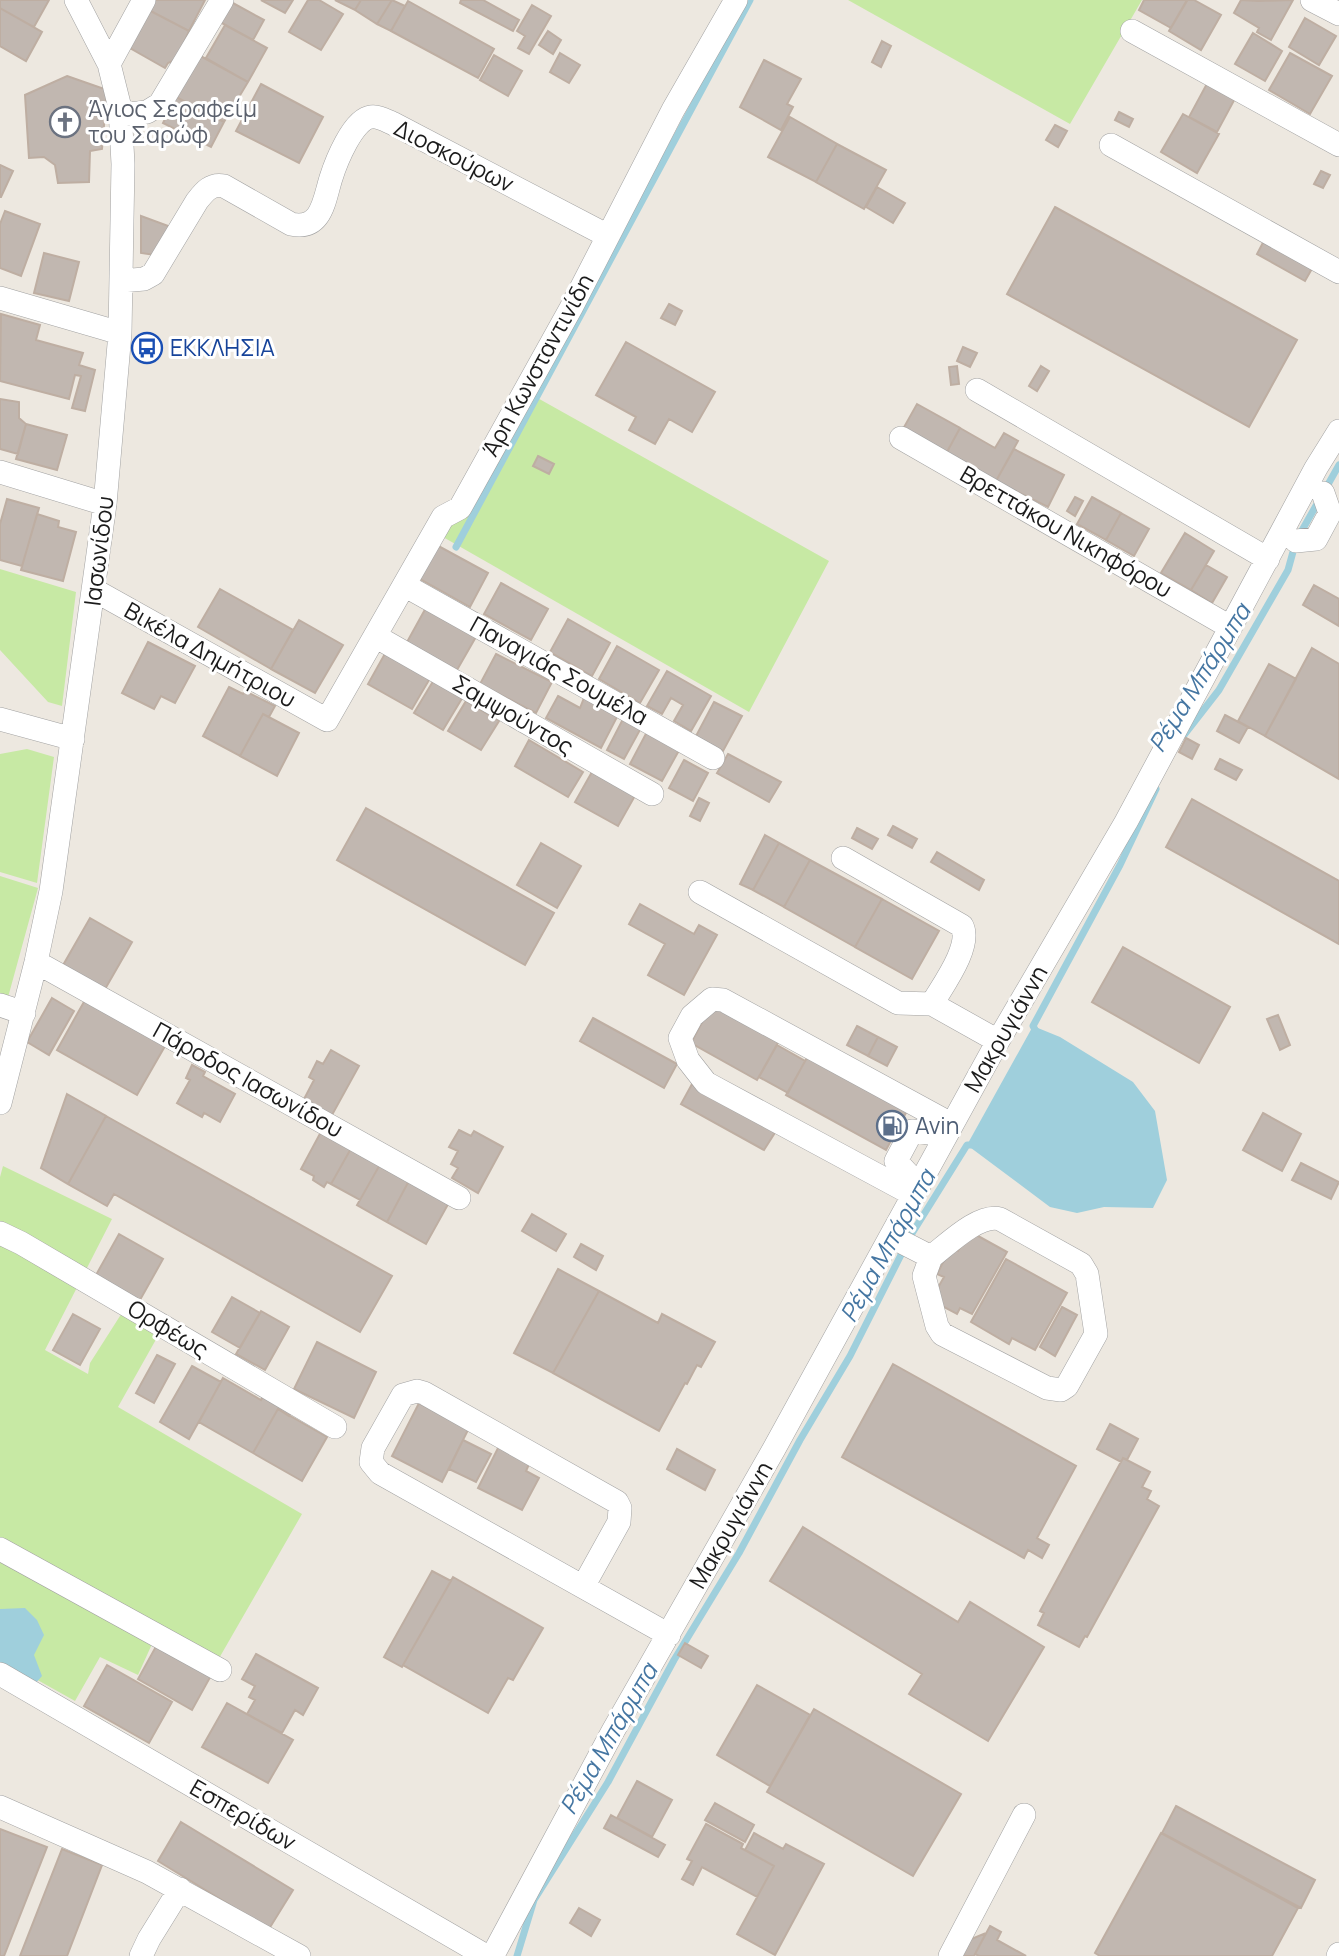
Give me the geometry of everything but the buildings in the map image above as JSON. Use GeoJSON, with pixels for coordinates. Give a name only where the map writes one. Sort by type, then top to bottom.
{"type":"FeatureCollection","features":[{"type":"Feature","properties":{"kind":"street","name":"Ιασωνίδου"},"geometry":{"type":"LineString","coordinates":[[0,1102],[24,1013],[51,891],[105,504],[120,333],[123,164],[121,115],[109,64],[76,0]]}},
{"type":"Feature","properties":{"kind":"street"},"geometry":{"type":"LineString","coordinates":[[109,64],[144,0]]}},
{"type":"Feature","properties":{"kind":"street"},"geometry":{"type":"LineString","coordinates":[[121,115],[147,112],[160,104],[222,0]]}},
{"type":"Feature","properties":{"kind":"street","name":"Άρη Κωνσταντινίδη"},"geometry":{"type":"LineString","coordinates":[[327,720],[443,517],[460,508],[608,236],[673,110],[736,0]]}},
{"type":"Feature","properties":{"kind":"street"},"geometry":{"type":"LineString","coordinates":[[1312,0],[1339,14]]}},
{"type":"Feature","properties":{"kind":"street"},"geometry":{"type":"LineString","coordinates":[[1132,31],[1339,145]]}},
{"type":"Feature","properties":{"kind":"street","name":"Διοσκούρων"},"geometry":{"type":"LineString","coordinates":[[121,281],[144,279],[153,274],[203,192],[214,186],[225,186],[291,224],[311,222],[323,208],[331,176],[355,127],[362,120],[371,117],[391,123],[608,236]]}},
{"type":"Feature","properties":{"kind":"street"},"geometry":{"type":"LineString","coordinates":[[1111,145],[1339,272]]}},
{"type":"Feature","properties":{"kind":"street"},"geometry":{"type":"LineString","coordinates":[[0,298],[120,333]]}},
{"type":"Feature","properties":{"kind":"street"},"geometry":{"type":"LineString","coordinates":[[977,390],[1268,559]]}},
{"type":"Feature","properties":{"kind":"street","name":"Μακρυγιάννη"},"geometry":{"type":"LineString","coordinates":[[487,1956],[493,1955],[613,1731],[892,1237],[951,1124],[1126,822],[1316,468],[1339,431]]}},
{"type":"Feature","properties":{"kind":"street","name":"Βρεττάκου Νικηφόρου"},"geometry":{"type":"LineString","coordinates":[[901,438],[1230,626]]}},
{"type":"Feature","properties":{"kind":"street"},"geometry":{"type":"LineString","coordinates":[[0,472],[105,504]]}},
{"type":"Feature","properties":{"kind":"street"},"geometry":{"type":"LineString","coordinates":[[1296,541],[1316,539],[1330,513],[1323,493]]}},
{"type":"Feature","properties":{"kind":"street","name":"Παναγιάς Σουμέλα"},"geometry":{"type":"LineString","coordinates":[[404,584],[713,758]]}},
{"type":"Feature","properties":{"kind":"street","name":"Βικέλα Δημήτριου"},"geometry":{"type":"LineString","coordinates":[[94,590],[327,720]]}},
{"type":"Feature","properties":{"kind":"street","name":"Σαμψούντος"},"geometry":{"type":"LineString","coordinates":[[375,636],[652,794]]}},
{"type":"Feature","properties":{"kind":"street"},"geometry":{"type":"LineString","coordinates":[[0,719],[73,739]]}},
{"type":"Feature","properties":{"kind":"street"},"geometry":{"type":"LineString","coordinates":[[842,858],[962,926],[965,933],[964,947],[932,1004]]}},
{"type":"Feature","properties":{"kind":"street"},"geometry":{"type":"LineString","coordinates":[[700,892],[898,1003],[932,1004],[998,1041]]}},
{"type":"Feature","properties":{"kind":"street","name":"Πάροδος Ιασωνίδου"},"geometry":{"type":"LineString","coordinates":[[36,962],[459,1198]]}},
{"type":"Feature","properties":{"kind":"street"},"geometry":{"type":"LineString","coordinates":[[917,1191],[706,1083],[688,1060],[680,1038],[692,1016],[712,999],[723,1000],[951,1124]]}},
{"type":"Feature","properties":{"kind":"street"},"geometry":{"type":"LineString","coordinates":[[0,1005],[24,1013]]}},
{"type":"Feature","properties":{"kind":"street"},"geometry":{"type":"LineString","coordinates":[[917,1191],[896,1161],[912,1131],[930,1133]]}},
{"type":"Feature","properties":{"kind":"street"},"geometry":{"type":"LineString","coordinates":[[990,1217],[1000,1219],[1081,1264],[1087,1275],[1096,1334],[1094,1342],[1067,1386],[1061,1390],[1047,1388],[942,1334],[937,1326],[924,1276],[931,1257],[980,1221],[990,1217]]}},
{"type":"Feature","properties":{"kind":"street","name":"Ορφέως"},"geometry":{"type":"LineString","coordinates":[[0,1233],[335,1427]]}},
{"type":"Feature","properties":{"kind":"street"},"geometry":{"type":"LineString","coordinates":[[892,1237],[931,1257]]}},
{"type":"Feature","properties":{"kind":"street"},"geometry":{"type":"LineString","coordinates":[[584,1585],[619,1522],[620,1508],[617,1502],[424,1393],[417,1391],[403,1395],[373,1448],[371,1454],[375,1468],[668,1634]]}},
{"type":"Feature","properties":{"kind":"street"},"geometry":{"type":"LineString","coordinates":[[0,1549],[220,1670]]}},
{"type":"Feature","properties":{"kind":"street","name":"Εσπερίδων"},"geometry":{"type":"LineString","coordinates":[[0,1674],[487,1956]]}},
{"type":"Feature","properties":{"kind":"street"},"geometry":{"type":"LineString","coordinates":[[0,1807],[180,1889],[299,1956]]}},
{"type":"Feature","properties":{"kind":"street"},"geometry":{"type":"LineString","coordinates":[[950,1956],[1024,1815]]}},
{"type":"Feature","properties":{"kind":"street"},"geometry":{"type":"LineString","coordinates":[[141,1956],[180,1889]]}},
{"type":"Feature","properties":{"kind":"green space"},"geometry":{"type":"Polygon","coordinates":[[[848,0],[1142,0],[1070,124],[848,0]]]}},
{"type":"Feature","properties":{"kind":"green space"},"geometry":{"type":"Polygon","coordinates":[[[525,391],[829,561],[749,712],[443,537],[525,391]]]}},
{"type":"Feature","properties":{"kind":"green space"},"geometry":{"type":"Polygon","coordinates":[[[0,569],[76,592],[62,706],[48,702],[0,650],[0,569]]]}},
{"type":"Feature","properties":{"kind":"green space"},"geometry":{"type":"Polygon","coordinates":[[[27,749],[54,757],[37,883],[0,872],[0,754],[27,749]]]}},
{"type":"Feature","properties":{"kind":"green space"},"geometry":{"type":"Polygon","coordinates":[[[0,876],[38,888],[7,1001],[0,998],[0,876]]]}},
{"type":"Feature","properties":{"kind":"green space"},"geometry":{"type":"Polygon","coordinates":[[[3,1166],[112,1219],[45,1350],[88,1374],[90,1363],[127,1305],[163,1327],[118,1407],[302,1514],[214,1667],[157,1633],[138,1675],[100,1657],[75,1701],[0,1659],[0,1177],[3,1166]]]}},
{"type":"Feature","properties":{"kind":"water"},"geometry":{"type":"Polygon","coordinates":[[[1033,1026],[1060,1037],[1133,1082],[1155,1111],[1167,1180],[1153,1208],[1104,1207],[1077,1213],[1050,1207],[967,1145],[1033,1026]]]}},
{"type":"Feature","properties":{"kind":"water"},"geometry":{"type":"Polygon","coordinates":[[[25,1608],[37,1620],[44,1635],[34,1655],[42,1676],[23,1698],[0,1684],[0,1609],[25,1608]]]}},
{"type":"Feature","properties":{"kind":"waterway"},"geometry":{"type":"LineString","coordinates":[[456,547],[750,0]]}},
{"type":"Feature","properties":{"kind":"waterway","name":"Ρέμα Μπάρμπα"},"geometry":{"type":"LineString","coordinates":[[1184,735],[1219,690],[1288,570],[1296,541],[1339,465]]}},
{"type":"Feature","properties":{"kind":"waterway","name":"Ρέμα Μπάρμπα"},"geometry":{"type":"LineString","coordinates":[[1037,1033],[1033,1026],[1120,865],[1156,789]]}},
{"type":"Feature","properties":{"kind":"waterway","name":"Ρέμα Μπάρμπα"},"geometry":{"type":"LineString","coordinates":[[517,1956],[534,1900],[608,1782],[674,1660],[739,1553],[800,1440],[850,1356],[911,1235],[967,1145],[975,1145]]}},
{"type":"Feature","properties":{"kind":"place","name":"Άγιος Σεραφείμ του Σαρώφ"},"geometry":{"type":"Point","coordinates":[65,122]}},
{"type":"Feature","properties":{"kind":"place","name":"ΕΚΚΛΗΣΙΑ"},"geometry":{"type":"Point","coordinates":[147,348]}},
{"type":"Feature","properties":{"kind":"place","name":"Avin"},"geometry":{"type":"Point","coordinates":[892,1126]}}]}
